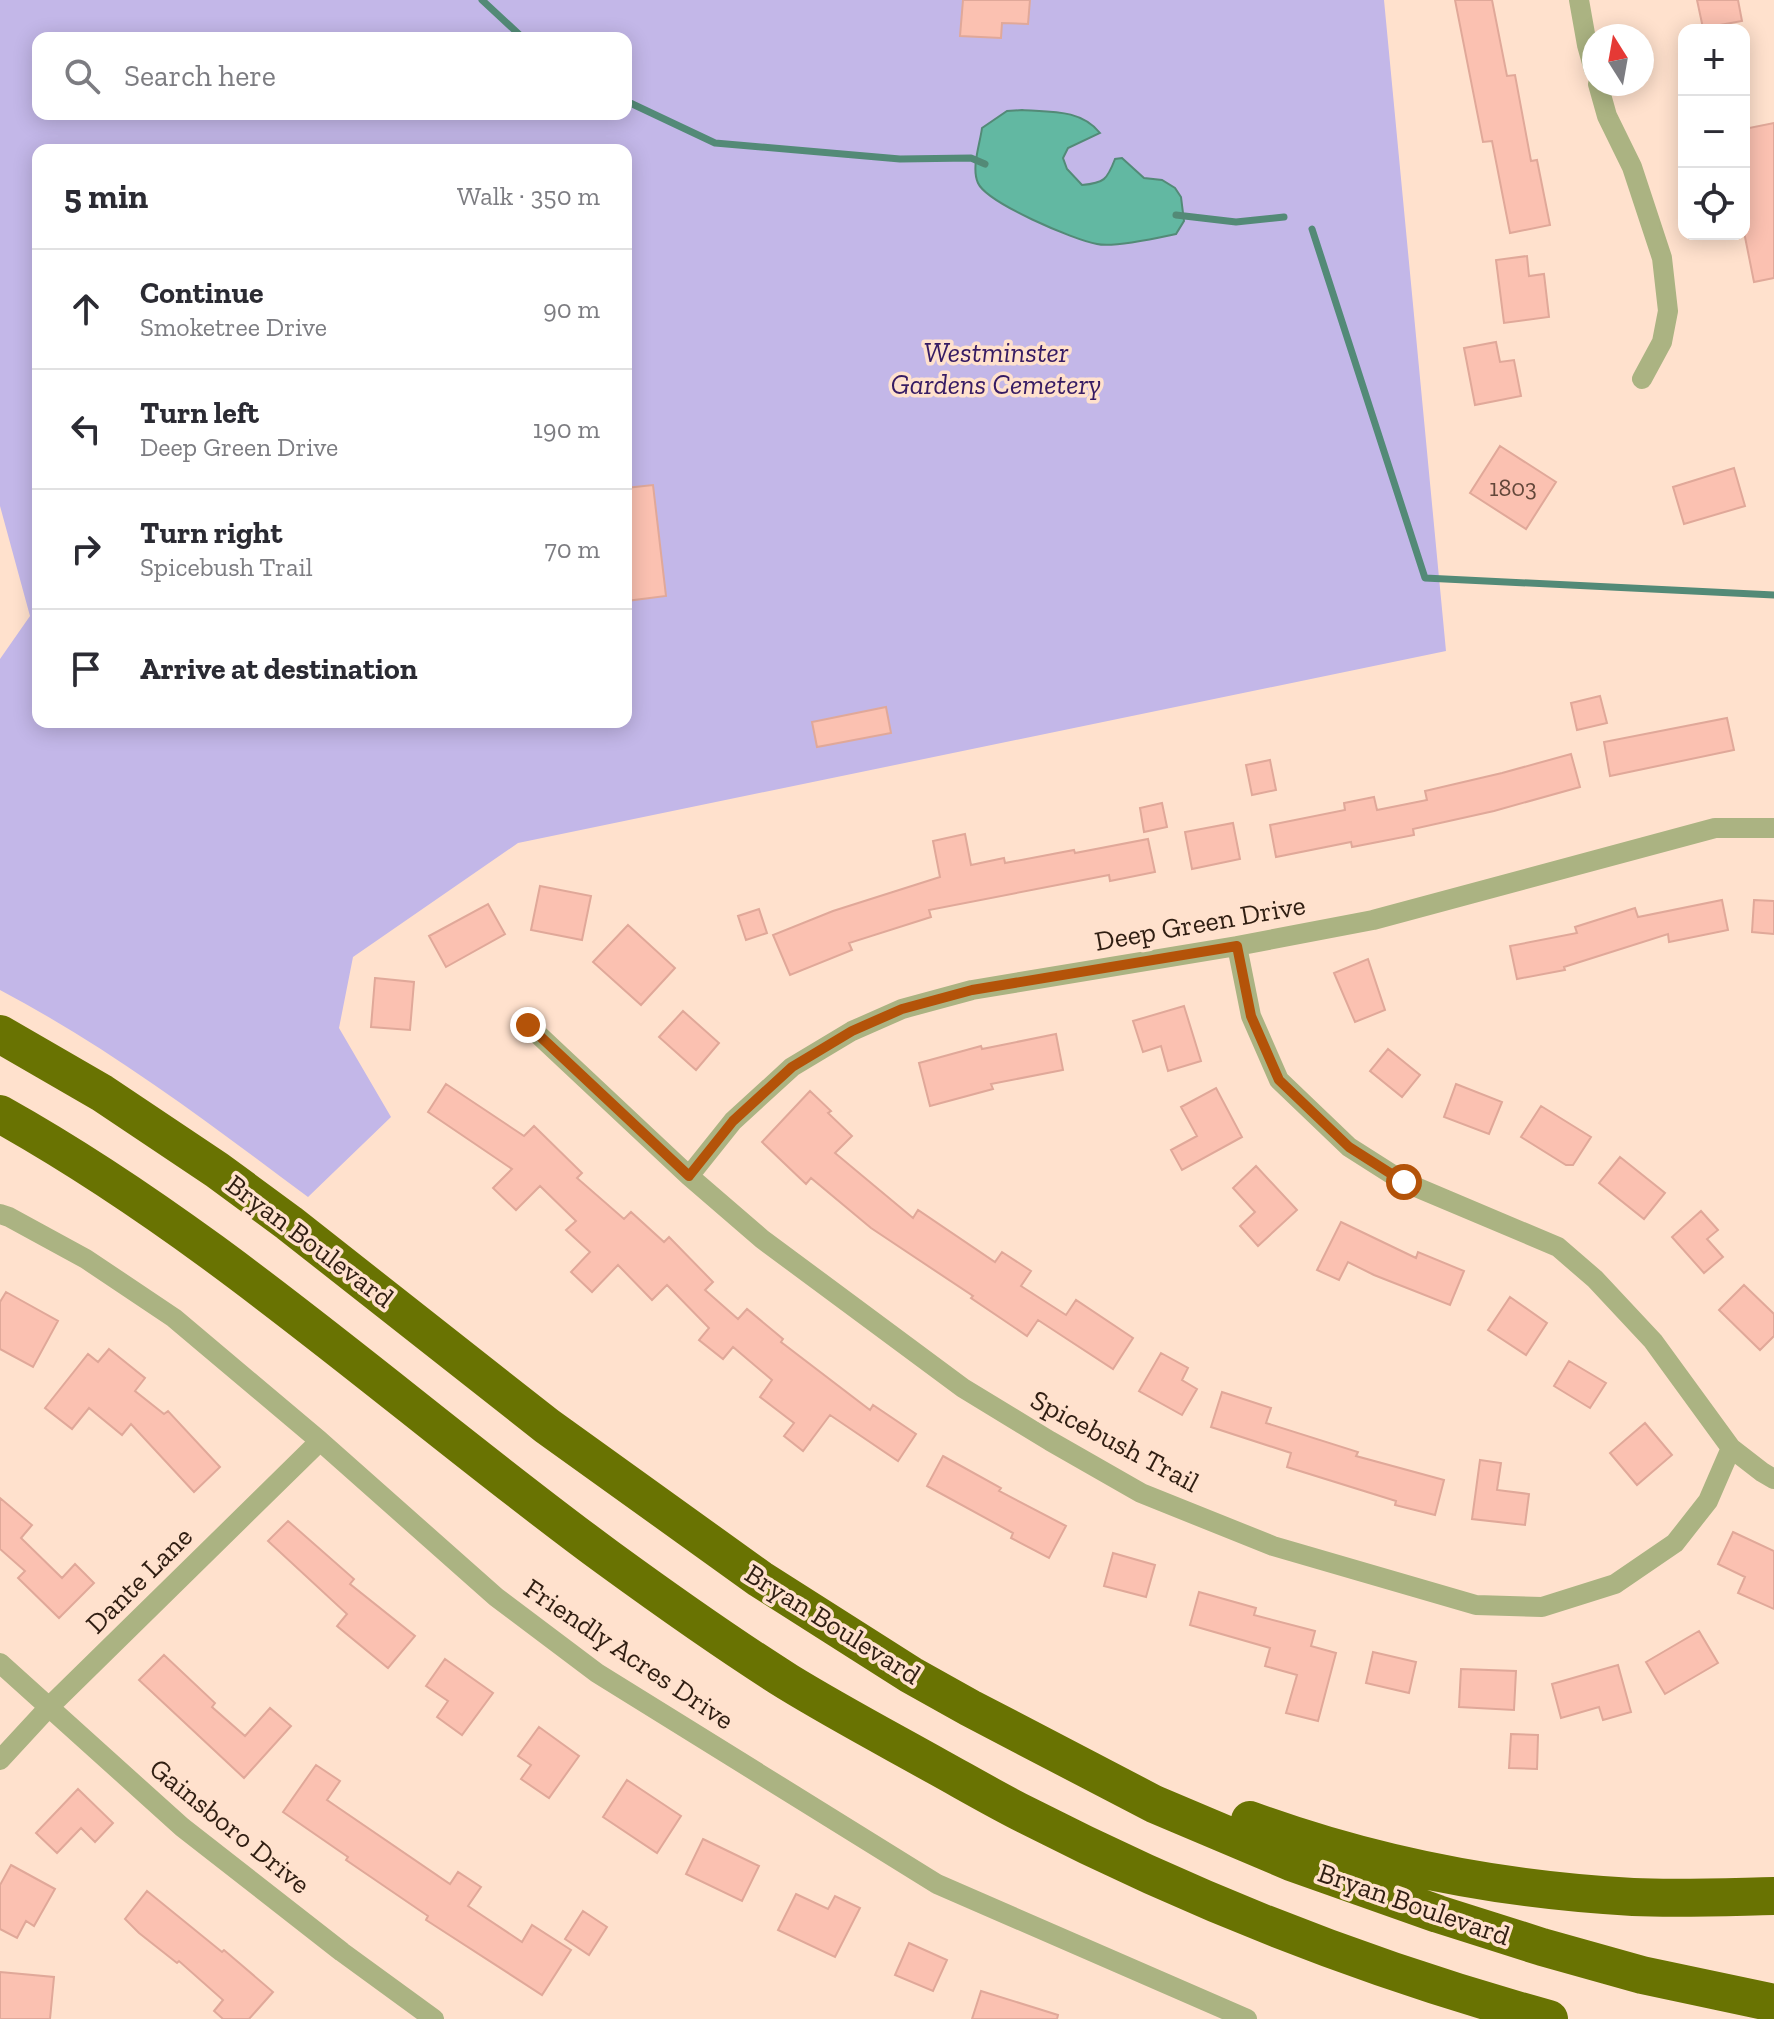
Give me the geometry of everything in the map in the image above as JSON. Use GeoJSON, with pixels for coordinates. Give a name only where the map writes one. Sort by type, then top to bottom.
{"type":"FeatureCollection","features":[{"type":"Feature","properties":{"kind":"highway","name":"Bryan Boulevard"},"geometry":{"type":"LineString","coordinates":[[0,1034],[102,1093],[217,1170],[547,1426],[760,1579],[911,1675],[970,1708],[1154,1804],[1291,1862],[1542,1947],[1642,1975],[1774,2003]]}},
{"type":"Feature","properties":{"kind":"highway"},"geometry":{"type":"LineString","coordinates":[[0,1114],[164,1217],[293,1312],[609,1559],[743,1652],[847,1717],[1024,1814],[1211,1901],[1428,1983],[1549,2019]]}},
{"type":"Feature","properties":{"kind":"highway"},"geometry":{"type":"LineString","coordinates":[[970,1708],[1067,1738],[1184,1796],[1306,1839],[1392,1864],[1506,1885],[1633,1897],[1774,1896]]}},
{"type":"Feature","properties":{"kind":"street"},"geometry":{"type":"LineString","coordinates":[[1579,0],[1583,24]]}},
{"type":"Feature","properties":{"kind":"street"},"geometry":{"type":"LineString","coordinates":[[1601,96],[1607,116],[1632,167],[1662,258],[1668,311],[1662,342],[1642,379]]}},
{"type":"Feature","properties":{"kind":"street","name":"Deep Green Drive"},"geometry":{"type":"LineString","coordinates":[[689,1176],[733,1121],[792,1067],[852,1031],[902,1009],[972,990],[1373,920],[1715,828],[1774,828]]}},
{"type":"Feature","properties":{"kind":"street"},"geometry":{"type":"LineString","coordinates":[[1237,946],[1251,1016],[1279,1080],[1349,1147],[1404,1182],[1558,1247],[1595,1279],[1653,1341],[1731,1448],[1774,1479]]}},
{"type":"Feature","properties":{"kind":"street","name":"Spicebush Trail"},"geometry":{"type":"LineString","coordinates":[[528,1025],[689,1176],[762,1239],[963,1388],[1141,1493],[1273,1546],[1476,1605],[1542,1607],[1615,1584],[1675,1543],[1708,1501],[1731,1448]]}},
{"type":"Feature","properties":{"kind":"street","name":"Friendly Acres Drive"},"geometry":{"type":"LineString","coordinates":[[0,1214],[86,1259],[174,1318],[320,1441],[496,1597],[597,1673],[937,1884],[1247,2019]]}},
{"type":"Feature","properties":{"kind":"street","name":"Dante Lane"},"geometry":{"type":"LineString","coordinates":[[0,1760],[48,1708],[320,1441]]}},
{"type":"Feature","properties":{"kind":"street","name":"Gainsboro Drive"},"geometry":{"type":"LineString","coordinates":[[0,1663],[182,1827],[342,1952],[434,2019]]}},
{"type":"Feature","properties":{"kind":"green space","name":"Westminster Gardens Cemetery"},"geometry":{"type":"Polygon","coordinates":[[[0,0],[1384,0],[1446,651],[518,843],[353,957],[339,1028],[391,1117],[308,1197],[120,1061],[0,990],[0,659],[30,616],[0,506],[0,0]]]}},
{"type":"Feature","properties":{"kind":"water"},"geometry":{"type":"Polygon","coordinates":[[[1007,111],[1074,116],[1100,133],[1068,148],[1063,158],[1067,169],[1082,185],[1104,179],[1115,159],[1122,158],[1144,178],[1162,180],[1175,188],[1181,197],[1184,221],[1176,234],[1124,244],[1097,244],[1032,220],[985,191],[978,183],[975,170],[982,128],[1007,111]]]}},
{"type":"Feature","properties":{"kind":"building"},"geometry":{"type":"Polygon","coordinates":[[[963,0],[1030,0],[1028,24],[1002,23],[1001,38],[960,36],[963,0]]]}},
{"type":"Feature","properties":{"kind":"building"},"geometry":{"type":"Polygon","coordinates":[[[1455,0],[1492,0],[1507,76],[1515,75],[1531,161],[1537,160],[1550,225],[1510,233],[1492,141],[1483,142],[1455,0]]]}},
{"type":"Feature","properties":{"kind":"building"},"geometry":{"type":"Polygon","coordinates":[[[1697,0],[1738,0],[1742,21],[1702,24],[1697,0]]]}},
{"type":"Feature","properties":{"kind":"building"},"geometry":{"type":"Polygon","coordinates":[[[1774,123],[1774,278],[1754,282],[1746,240],[1750,240],[1750,128],[1774,123]]]}},
{"type":"Feature","properties":{"kind":"building"},"geometry":{"type":"Polygon","coordinates":[[[1527,256],[1529,276],[1544,274],[1549,317],[1504,323],[1496,260],[1527,256]]]}},
{"type":"Feature","properties":{"kind":"building"},"geometry":{"type":"Polygon","coordinates":[[[1496,342],[1500,362],[1514,360],[1521,396],[1475,405],[1464,348],[1496,342]]]}},
{"type":"Feature","properties":{"kind":"building"},"geometry":{"type":"Polygon","coordinates":[[[1500,446],[1556,482],[1526,529],[1470,493],[1500,446]]]}},
{"type":"Feature","properties":{"kind":"building"},"geometry":{"type":"Polygon","coordinates":[[[1734,468],[1745,506],[1684,524],[1673,487],[1734,468]]]}},
{"type":"Feature","properties":{"kind":"building"},"geometry":{"type":"Polygon","coordinates":[[[653,485],[666,596],[632,600],[632,487],[653,485]]]}},
{"type":"Feature","properties":{"kind":"building"},"geometry":{"type":"Polygon","coordinates":[[[1600,696],[1607,723],[1577,730],[1571,703],[1600,696]]]}},
{"type":"Feature","properties":{"kind":"building"},"geometry":{"type":"Polygon","coordinates":[[[886,707],[891,733],[817,747],[812,722],[886,707]]]}},
{"type":"Feature","properties":{"kind":"building"},"geometry":{"type":"Polygon","coordinates":[[[1727,718],[1734,750],[1610,776],[1604,742],[1727,718]]]}},
{"type":"Feature","properties":{"kind":"building"},"geometry":{"type":"Polygon","coordinates":[[[1571,754],[1580,787],[1413,829],[1414,835],[1352,847],[1351,842],[1276,857],[1270,825],[1345,810],[1344,803],[1374,797],[1377,810],[1427,800],[1425,791],[1571,754]]]}},
{"type":"Feature","properties":{"kind":"building"},"geometry":{"type":"Polygon","coordinates":[[[1270,760],[1276,790],[1252,795],[1246,765],[1270,760]]]}},
{"type":"Feature","properties":{"kind":"building"},"geometry":{"type":"Polygon","coordinates":[[[1162,803],[1167,827],[1144,832],[1140,808],[1162,803]]]}},
{"type":"Feature","properties":{"kind":"building"},"geometry":{"type":"Polygon","coordinates":[[[1233,823],[1240,859],[1192,869],[1185,832],[1233,823]]]}},
{"type":"Feature","properties":{"kind":"building"},"geometry":{"type":"Polygon","coordinates":[[[965,834],[971,865],[1004,858],[1005,863],[1074,850],[1075,853],[1148,839],[1155,872],[1110,881],[1109,875],[929,910],[931,917],[849,943],[852,950],[790,975],[773,935],[833,911],[940,877],[933,841],[965,834]]]}},
{"type":"Feature","properties":{"kind":"building"},"geometry":{"type":"Polygon","coordinates":[[[540,886],[591,896],[582,940],[531,930],[540,886]]]}},
{"type":"Feature","properties":{"kind":"building"},"geometry":{"type":"Polygon","coordinates":[[[1722,900],[1728,930],[1669,942],[1668,934],[1564,967],[1565,970],[1517,979],[1510,946],[1577,933],[1575,927],[1635,908],[1638,917],[1722,900]]]}},
{"type":"Feature","properties":{"kind":"building"},"geometry":{"type":"Polygon","coordinates":[[[1754,900],[1774,901],[1774,934],[1752,932],[1754,900]]]}},
{"type":"Feature","properties":{"kind":"building"},"geometry":{"type":"Polygon","coordinates":[[[488,904],[505,934],[446,967],[429,936],[488,904]]]}},
{"type":"Feature","properties":{"kind":"building"},"geometry":{"type":"Polygon","coordinates":[[[759,909],[767,933],[746,940],[738,916],[759,909]]]}},
{"type":"Feature","properties":{"kind":"building"},"geometry":{"type":"Polygon","coordinates":[[[628,925],[675,968],[641,1005],[593,962],[628,925]]]}},
{"type":"Feature","properties":{"kind":"building"},"geometry":{"type":"Polygon","coordinates":[[[1368,959],[1385,1010],[1355,1022],[1334,973],[1368,959]]]}},
{"type":"Feature","properties":{"kind":"building"},"geometry":{"type":"Polygon","coordinates":[[[375,978],[414,982],[410,1030],[371,1027],[375,978]]]}},
{"type":"Feature","properties":{"kind":"building"},"geometry":{"type":"Polygon","coordinates":[[[1184,1006],[1201,1061],[1168,1071],[1161,1046],[1143,1052],[1133,1021],[1184,1006]]]}},
{"type":"Feature","properties":{"kind":"building"},"geometry":{"type":"Polygon","coordinates":[[[683,1011],[719,1043],[696,1070],[659,1037],[683,1011]]]}},
{"type":"Feature","properties":{"kind":"building"},"geometry":{"type":"Polygon","coordinates":[[[1056,1034],[1063,1070],[991,1084],[993,1089],[930,1106],[919,1063],[981,1046],[982,1049],[1056,1034]]]}},
{"type":"Feature","properties":{"kind":"building"},"geometry":{"type":"Polygon","coordinates":[[[1388,1049],[1420,1075],[1402,1097],[1370,1071],[1388,1049]]]}},
{"type":"Feature","properties":{"kind":"building"},"geometry":{"type":"Polygon","coordinates":[[[446,1084],[524,1136],[534,1126],[582,1173],[577,1178],[624,1219],[631,1212],[664,1242],[669,1237],[713,1282],[705,1290],[738,1319],[747,1309],[783,1339],[781,1342],[870,1410],[873,1405],[916,1434],[898,1461],[830,1415],[803,1451],[784,1436],[794,1423],[760,1397],[772,1380],[733,1347],[723,1359],[699,1340],[709,1328],[667,1285],[652,1300],[618,1265],[592,1292],[571,1272],[590,1252],[566,1230],[576,1221],[540,1186],[516,1210],[493,1188],[512,1169],[428,1112],[446,1084]]]}},
{"type":"Feature","properties":{"kind":"building"},"geometry":{"type":"Polygon","coordinates":[[[1456,1084],[1502,1102],[1489,1134],[1444,1117],[1456,1084]]]}},
{"type":"Feature","properties":{"kind":"building"},"geometry":{"type":"Polygon","coordinates":[[[1216,1088],[1242,1137],[1182,1170],[1171,1150],[1197,1136],[1181,1107],[1216,1088]]]}},
{"type":"Feature","properties":{"kind":"building"},"geometry":{"type":"Polygon","coordinates":[[[810,1091],[852,1136],[835,1153],[913,1218],[918,1210],[995,1262],[1002,1252],[1031,1271],[1021,1286],[1066,1315],[1076,1300],[1133,1338],[1113,1369],[1038,1320],[1027,1336],[871,1228],[811,1178],[806,1184],[762,1142],[810,1091]]]}},
{"type":"Feature","properties":{"kind":"building"},"geometry":{"type":"Polygon","coordinates":[[[1541,1106],[1591,1137],[1573,1165],[1566,1165],[1521,1137],[1541,1106]]]}},
{"type":"Feature","properties":{"kind":"building"},"geometry":{"type":"Polygon","coordinates":[[[1620,1157],[1665,1193],[1644,1219],[1599,1183],[1620,1157]]]}},
{"type":"Feature","properties":{"kind":"building"},"geometry":{"type":"Polygon","coordinates":[[[1256,1166],[1297,1210],[1258,1246],[1240,1226],[1255,1212],[1233,1188],[1256,1166]]]}},
{"type":"Feature","properties":{"kind":"building"},"geometry":{"type":"Polygon","coordinates":[[[1701,1211],[1718,1230],[1707,1239],[1723,1257],[1704,1273],[1672,1237],[1701,1211]]]}},
{"type":"Feature","properties":{"kind":"building"},"geometry":{"type":"Polygon","coordinates":[[[1341,1222],[1416,1258],[1418,1252],[1464,1271],[1450,1305],[1348,1262],[1339,1280],[1317,1270],[1341,1222]]]}},
{"type":"Feature","properties":{"kind":"building"},"geometry":{"type":"Polygon","coordinates":[[[1744,1285],[1774,1314],[1774,1336],[1760,1350],[1719,1310],[1744,1285]]]}},
{"type":"Feature","properties":{"kind":"building"},"geometry":{"type":"Polygon","coordinates":[[[6,1292],[58,1321],[33,1367],[0,1349],[0,1302],[6,1292]]]}},
{"type":"Feature","properties":{"kind":"building"},"geometry":{"type":"Polygon","coordinates":[[[1510,1297],[1547,1323],[1526,1355],[1488,1330],[1510,1297]]]}},
{"type":"Feature","properties":{"kind":"building"},"geometry":{"type":"Polygon","coordinates":[[[109,1349],[145,1378],[135,1391],[164,1414],[168,1411],[220,1467],[194,1492],[131,1424],[122,1435],[89,1408],[72,1429],[45,1408],[88,1354],[98,1362],[109,1349]]]}},
{"type":"Feature","properties":{"kind":"building"},"geometry":{"type":"Polygon","coordinates":[[[1161,1353],[1188,1368],[1182,1380],[1197,1389],[1182,1415],[1139,1391],[1161,1353]]]}},
{"type":"Feature","properties":{"kind":"building"},"geometry":{"type":"Polygon","coordinates":[[[1569,1361],[1606,1383],[1590,1408],[1554,1386],[1569,1361]]]}},
{"type":"Feature","properties":{"kind":"building"},"geometry":{"type":"Polygon","coordinates":[[[1222,1392],[1271,1408],[1266,1423],[1358,1452],[1356,1456],[1444,1480],[1435,1515],[1395,1505],[1396,1501],[1287,1467],[1291,1453],[1211,1427],[1222,1392]]]}},
{"type":"Feature","properties":{"kind":"building"},"geometry":{"type":"Polygon","coordinates":[[[1645,1423],[1672,1455],[1637,1485],[1610,1453],[1645,1423]]]}},
{"type":"Feature","properties":{"kind":"building"},"geometry":{"type":"Polygon","coordinates":[[[943,1456],[1001,1488],[999,1491],[1066,1526],[1049,1558],[1011,1538],[1013,1533],[927,1486],[943,1456]]]}},
{"type":"Feature","properties":{"kind":"building"},"geometry":{"type":"Polygon","coordinates":[[[1480,1460],[1501,1463],[1497,1490],[1529,1494],[1525,1525],[1472,1519],[1480,1460]]]}},
{"type":"Feature","properties":{"kind":"building"},"geometry":{"type":"Polygon","coordinates":[[[0,1498],[32,1525],[21,1538],[62,1578],[75,1564],[94,1583],[59,1618],[18,1578],[25,1571],[0,1549],[0,1498]]]}},
{"type":"Feature","properties":{"kind":"building"},"geometry":{"type":"Polygon","coordinates":[[[288,1521],[354,1579],[350,1584],[415,1636],[388,1668],[337,1626],[347,1614],[268,1541],[288,1521]]]}},
{"type":"Feature","properties":{"kind":"building"},"geometry":{"type":"Polygon","coordinates":[[[1733,1532],[1774,1551],[1774,1609],[1738,1593],[1745,1577],[1718,1564],[1733,1532]]]}},
{"type":"Feature","properties":{"kind":"building"},"geometry":{"type":"Polygon","coordinates":[[[1113,1553],[1155,1565],[1146,1597],[1104,1586],[1113,1553]]]}},
{"type":"Feature","properties":{"kind":"building"},"geometry":{"type":"Polygon","coordinates":[[[1199,1592],[1256,1608],[1254,1615],[1315,1631],[1311,1646],[1336,1653],[1318,1721],[1286,1713],[1297,1675],[1265,1666],[1270,1648],[1190,1625],[1199,1592]]]}},
{"type":"Feature","properties":{"kind":"building"},"geometry":{"type":"Polygon","coordinates":[[[1699,1631],[1718,1663],[1665,1694],[1646,1662],[1699,1631]]]}},
{"type":"Feature","properties":{"kind":"building"},"geometry":{"type":"Polygon","coordinates":[[[1373,1652],[1416,1662],[1409,1693],[1366,1683],[1373,1652]]]}},
{"type":"Feature","properties":{"kind":"building"},"geometry":{"type":"Polygon","coordinates":[[[164,1655],[215,1703],[212,1707],[245,1736],[270,1708],[291,1726],[244,1778],[139,1680],[164,1655]]]}},
{"type":"Feature","properties":{"kind":"building"},"geometry":{"type":"Polygon","coordinates":[[[445,1659],[493,1693],[462,1735],[437,1717],[448,1701],[426,1686],[445,1659]]]}},
{"type":"Feature","properties":{"kind":"building"},"geometry":{"type":"Polygon","coordinates":[[[1618,1665],[1631,1712],[1603,1720],[1599,1707],[1561,1718],[1552,1684],[1618,1665]]]}},
{"type":"Feature","properties":{"kind":"building"},"geometry":{"type":"Polygon","coordinates":[[[1461,1669],[1516,1671],[1514,1710],[1459,1707],[1461,1669]]]}},
{"type":"Feature","properties":{"kind":"building"},"geometry":{"type":"Polygon","coordinates":[[[539,1727],[579,1756],[549,1798],[521,1779],[531,1765],[518,1756],[539,1727]]]}},
{"type":"Feature","properties":{"kind":"building"},"geometry":{"type":"Polygon","coordinates":[[[1511,1734],[1538,1735],[1537,1769],[1509,1768],[1511,1734]]]}},
{"type":"Feature","properties":{"kind":"building"},"geometry":{"type":"Polygon","coordinates":[[[316,1765],[340,1781],[327,1800],[450,1884],[458,1872],[481,1887],[468,1906],[522,1942],[532,1925],[571,1950],[542,1995],[426,1920],[428,1916],[283,1812],[316,1765]]]}},
{"type":"Feature","properties":{"kind":"building"},"geometry":{"type":"Polygon","coordinates":[[[627,1780],[681,1816],[657,1853],[603,1817],[627,1780]]]}},
{"type":"Feature","properties":{"kind":"building"},"geometry":{"type":"Polygon","coordinates":[[[78,1789],[113,1823],[95,1842],[81,1828],[57,1853],[36,1833],[78,1789]]]}},
{"type":"Feature","properties":{"kind":"building"},"geometry":{"type":"Polygon","coordinates":[[[703,1839],[759,1866],[742,1901],[686,1874],[703,1839]]]}},
{"type":"Feature","properties":{"kind":"building"},"geometry":{"type":"Polygon","coordinates":[[[11,1865],[55,1889],[34,1926],[26,1921],[17,1938],[0,1929],[0,1885],[11,1865]]]}},
{"type":"Feature","properties":{"kind":"building"},"geometry":{"type":"Polygon","coordinates":[[[147,1891],[273,1992],[249,2019],[223,2019],[214,2011],[223,2000],[125,1919],[147,1891]]]}},
{"type":"Feature","properties":{"kind":"building"},"geometry":{"type":"Polygon","coordinates":[[[796,1894],[828,1909],[835,1896],[860,1908],[835,1957],[778,1930],[796,1894]]]}},
{"type":"Feature","properties":{"kind":"building"},"geometry":{"type":"Polygon","coordinates":[[[583,1911],[607,1927],[589,1955],[565,1939],[583,1911]]]}},
{"type":"Feature","properties":{"kind":"building"},"geometry":{"type":"Polygon","coordinates":[[[909,1943],[947,1960],[933,1991],[895,1975],[909,1943]]]}},
{"type":"Feature","properties":{"kind":"building"},"geometry":{"type":"Polygon","coordinates":[[[0,1972],[54,1977],[50,2019],[0,2019],[0,1972]]]}},
{"type":"Feature","properties":{"kind":"building"},"geometry":{"type":"Polygon","coordinates":[[[981,1991],[1058,2015],[1057,2019],[972,2019],[981,1991]]]}},
{"type":"Feature","properties":{"kind":"waterway"},"geometry":{"type":"LineString","coordinates":[[482,0],[517,32]]}},
{"type":"Feature","properties":{"kind":"waterway"},"geometry":{"type":"LineString","coordinates":[[632,104],[715,143],[900,159],[971,158],[985,164]]}},
{"type":"Feature","properties":{"kind":"waterway"},"geometry":{"type":"LineString","coordinates":[[1176,215],[1236,222],[1284,217]]}},
{"type":"Feature","properties":{"kind":"waterway"},"geometry":{"type":"LineString","coordinates":[[1312,229],[1425,578],[1774,595]]}},
{"type":"Feature","properties":{"kind":"route"},"geometry":{"type":"LineString","coordinates":[[528,1025],[689,1176],[733,1121],[792,1067],[852,1031],[902,1009],[972,990],[1237,946],[1251,1016],[1279,1080],[1349,1147],[1404,1182]]}}]}
